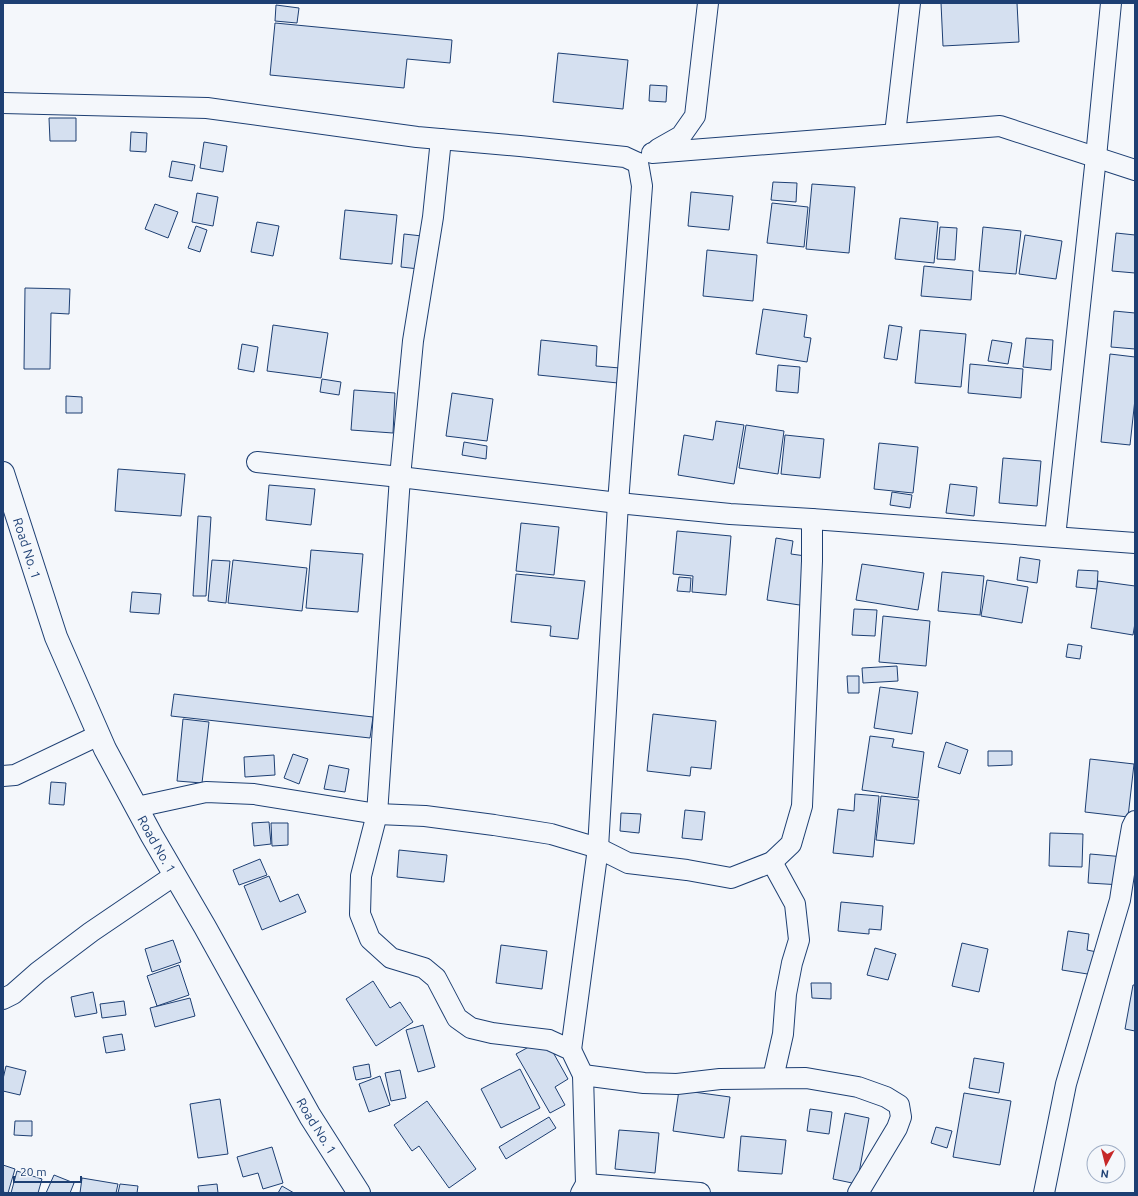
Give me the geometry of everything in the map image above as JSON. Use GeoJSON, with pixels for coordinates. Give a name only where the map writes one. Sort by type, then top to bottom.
{"type":"FeatureCollection","features":[{"type":"Feature","properties":{"kind":"highway","name":"Road No. 1"},"geometry":{"type":"LineString","coordinates":[[3,473],[56,637],[112,763],[152,836],[206,927],[310,1116],[359,1193]]}},
{"type":"Feature","properties":{"kind":"street"},"geometry":{"type":"LineString","coordinates":[[645,158],[681,136],[695,116],[708,3]]}},
{"type":"Feature","properties":{"kind":"street"},"geometry":{"type":"LineString","coordinates":[[895,134],[910,3]]}},
{"type":"Feature","properties":{"kind":"street"},"geometry":{"type":"LineString","coordinates":[[1055,537],[1111,3]]}},
{"type":"Feature","properties":{"kind":"street"},"geometry":{"type":"LineString","coordinates":[[3,103],[207,108],[417,137],[645,158],[895,134],[1000,126],[1135,170]]}},
{"type":"Feature","properties":{"kind":"street"},"geometry":{"type":"LineString","coordinates":[[441,139],[433,217],[413,341],[400,476],[377,814],[361,876],[360,914],[370,939],[391,958],[424,968],[436,978],[458,1018],[472,1028],[492,1033],[549,1040],[571,1050]]}},
{"type":"Feature","properties":{"kind":"street"},"geometry":{"type":"LineString","coordinates":[[645,158],[618,503],[598,848],[571,1050],[583,1075],[583,1188],[700,1193]]}},
{"type":"Feature","properties":{"kind":"street"},"geometry":{"type":"LineString","coordinates":[[257,462],[400,476],[618,503],[730,514],[1135,543]]}},
{"type":"Feature","properties":{"kind":"street"},"geometry":{"type":"LineString","coordinates":[[137,807],[206,792],[254,794],[377,814],[425,816],[551,834],[598,848],[628,863],[687,870],[732,878],[772,862],[791,844],[802,806],[812,561],[812,519]]}},
{"type":"Feature","properties":{"kind":"street"},"geometry":{"type":"LineString","coordinates":[[3,776],[15,775],[99,735]]}},
{"type":"Feature","properties":{"kind":"street"},"geometry":{"type":"LineString","coordinates":[[1044,1193],[1066,1084],[1120,900],[1132,827],[1135,821]]}},
{"type":"Feature","properties":{"kind":"street"},"geometry":{"type":"LineString","coordinates":[[772,862],[795,904],[799,940],[786,994],[783,1034],[773,1078]]}},
{"type":"Feature","properties":{"kind":"street"},"geometry":{"type":"LineString","coordinates":[[3,999],[13,994],[38,972],[91,932],[175,875]]}},
{"type":"Feature","properties":{"kind":"street"},"geometry":{"type":"LineString","coordinates":[[583,1075],[644,1083],[677,1084],[720,1079],[806,1078],[858,1087],[886,1097],[899,1105],[901,1117],[897,1128],[858,1193]]}},
{"type":"Feature","properties":{"kind":"building"},"geometry":{"type":"Polygon","coordinates":[[[941,3],[1017,3],[1019,42],[943,46],[941,3]]]}},
{"type":"Feature","properties":{"kind":"building"},"geometry":{"type":"Polygon","coordinates":[[[276,5],[299,8],[297,23],[275,21],[276,5]]]}},
{"type":"Feature","properties":{"kind":"building"},"geometry":{"type":"Polygon","coordinates":[[[275,23],[452,40],[450,63],[407,59],[404,88],[270,75],[275,23]]]}},
{"type":"Feature","properties":{"kind":"building"},"geometry":{"type":"Polygon","coordinates":[[[558,53],[628,60],[623,109],[553,102],[558,53]]]}},
{"type":"Feature","properties":{"kind":"building"},"geometry":{"type":"Polygon","coordinates":[[[650,85],[667,86],[666,102],[649,101],[650,85]]]}},
{"type":"Feature","properties":{"kind":"building"},"geometry":{"type":"Polygon","coordinates":[[[49,118],[76,118],[76,141],[50,141],[49,118]]]}},
{"type":"Feature","properties":{"kind":"building"},"geometry":{"type":"Polygon","coordinates":[[[131,132],[147,133],[146,152],[130,151],[131,132]]]}},
{"type":"Feature","properties":{"kind":"building"},"geometry":{"type":"Polygon","coordinates":[[[204,142],[227,146],[223,172],[200,168],[204,142]]]}},
{"type":"Feature","properties":{"kind":"building"},"geometry":{"type":"Polygon","coordinates":[[[172,161],[195,165],[192,181],[169,177],[172,161]]]}},
{"type":"Feature","properties":{"kind":"building"},"geometry":{"type":"Polygon","coordinates":[[[773,182],[797,183],[796,202],[771,200],[773,182]]]}},
{"type":"Feature","properties":{"kind":"building"},"geometry":{"type":"Polygon","coordinates":[[[812,184],[855,187],[849,253],[806,249],[812,184]]]}},
{"type":"Feature","properties":{"kind":"building"},"geometry":{"type":"Polygon","coordinates":[[[691,192],[733,196],[729,230],[688,226],[691,192]]]}},
{"type":"Feature","properties":{"kind":"building"},"geometry":{"type":"Polygon","coordinates":[[[197,193],[218,197],[213,226],[192,222],[197,193]]]}},
{"type":"Feature","properties":{"kind":"building"},"geometry":{"type":"Polygon","coordinates":[[[772,203],[808,207],[804,247],[767,243],[772,203]]]}},
{"type":"Feature","properties":{"kind":"building"},"geometry":{"type":"Polygon","coordinates":[[[155,204],[178,212],[168,238],[145,229],[155,204]]]}},
{"type":"Feature","properties":{"kind":"building"},"geometry":{"type":"Polygon","coordinates":[[[345,210],[397,215],[392,264],[340,259],[345,210]]]}},
{"type":"Feature","properties":{"kind":"building"},"geometry":{"type":"Polygon","coordinates":[[[900,218],[938,222],[934,263],[895,259],[900,218]]]}},
{"type":"Feature","properties":{"kind":"building"},"geometry":{"type":"Polygon","coordinates":[[[257,222],[279,226],[273,256],[251,252],[257,222]]]}},
{"type":"Feature","properties":{"kind":"building"},"geometry":{"type":"Polygon","coordinates":[[[196,226],[207,230],[200,252],[188,248],[196,226]]]}},
{"type":"Feature","properties":{"kind":"building"},"geometry":{"type":"Polygon","coordinates":[[[940,227],[957,228],[955,260],[937,259],[940,227]]]}},
{"type":"Feature","properties":{"kind":"building"},"geometry":{"type":"Polygon","coordinates":[[[983,227],[1021,231],[1016,274],[979,271],[983,227]]]}},
{"type":"Feature","properties":{"kind":"building"},"geometry":{"type":"Polygon","coordinates":[[[1116,233],[1135,235],[1135,273],[1112,271],[1116,233]]]}},
{"type":"Feature","properties":{"kind":"building"},"geometry":{"type":"Polygon","coordinates":[[[404,234],[422,236],[419,269],[401,267],[404,234]]]}},
{"type":"Feature","properties":{"kind":"building"},"geometry":{"type":"Polygon","coordinates":[[[1025,235],[1062,241],[1056,279],[1019,274],[1025,235]]]}},
{"type":"Feature","properties":{"kind":"building"},"geometry":{"type":"Polygon","coordinates":[[[707,250],[757,255],[753,301],[703,296],[707,250]]]}},
{"type":"Feature","properties":{"kind":"building"},"geometry":{"type":"Polygon","coordinates":[[[924,266],[973,271],[971,300],[921,296],[924,266]]]}},
{"type":"Feature","properties":{"kind":"building"},"geometry":{"type":"Polygon","coordinates":[[[25,288],[70,289],[69,314],[51,313],[50,369],[24,369],[25,288]]]}},
{"type":"Feature","properties":{"kind":"building"},"geometry":{"type":"Polygon","coordinates":[[[763,309],[807,315],[804,337],[811,338],[807,362],[756,354],[763,309]]]}},
{"type":"Feature","properties":{"kind":"building"},"geometry":{"type":"Polygon","coordinates":[[[1114,311],[1135,313],[1135,349],[1111,347],[1114,311]]]}},
{"type":"Feature","properties":{"kind":"building"},"geometry":{"type":"Polygon","coordinates":[[[273,325],[328,333],[321,378],[267,371],[273,325]]]}},
{"type":"Feature","properties":{"kind":"building"},"geometry":{"type":"Polygon","coordinates":[[[889,325],[902,327],[897,360],[884,358],[889,325]]]}},
{"type":"Feature","properties":{"kind":"building"},"geometry":{"type":"Polygon","coordinates":[[[920,330],[966,334],[961,387],[915,383],[920,330]]]}},
{"type":"Feature","properties":{"kind":"building"},"geometry":{"type":"Polygon","coordinates":[[[1026,338],[1053,340],[1051,370],[1023,367],[1026,338]]]}},
{"type":"Feature","properties":{"kind":"building"},"geometry":{"type":"Polygon","coordinates":[[[541,340],[597,346],[596,366],[620,368],[618,383],[538,375],[541,340]]]}},
{"type":"Feature","properties":{"kind":"building"},"geometry":{"type":"Polygon","coordinates":[[[992,340],[1012,343],[1008,364],[988,361],[992,340]]]}},
{"type":"Feature","properties":{"kind":"building"},"geometry":{"type":"Polygon","coordinates":[[[242,344],[258,347],[254,372],[238,369],[242,344]]]}},
{"type":"Feature","properties":{"kind":"building"},"geometry":{"type":"Polygon","coordinates":[[[1110,354],[1135,357],[1135,399],[1130,445],[1101,442],[1110,354]]]}},
{"type":"Feature","properties":{"kind":"building"},"geometry":{"type":"Polygon","coordinates":[[[970,364],[1023,369],[1021,398],[968,393],[970,364]]]}},
{"type":"Feature","properties":{"kind":"building"},"geometry":{"type":"Polygon","coordinates":[[[778,365],[800,367],[798,393],[776,391],[778,365]]]}},
{"type":"Feature","properties":{"kind":"building"},"geometry":{"type":"Polygon","coordinates":[[[322,379],[341,382],[339,395],[320,392],[322,379]]]}},
{"type":"Feature","properties":{"kind":"building"},"geometry":{"type":"Polygon","coordinates":[[[354,390],[395,393],[393,433],[351,430],[354,390]]]}},
{"type":"Feature","properties":{"kind":"building"},"geometry":{"type":"Polygon","coordinates":[[[452,393],[493,399],[487,441],[446,436],[452,393]]]}},
{"type":"Feature","properties":{"kind":"building"},"geometry":{"type":"Polygon","coordinates":[[[66,396],[82,397],[82,413],[66,413],[66,396]]]}},
{"type":"Feature","properties":{"kind":"building"},"geometry":{"type":"Polygon","coordinates":[[[716,421],[744,425],[734,484],[678,475],[684,435],[713,440],[716,421]]]}},
{"type":"Feature","properties":{"kind":"building"},"geometry":{"type":"Polygon","coordinates":[[[746,425],[784,431],[778,474],[739,468],[746,425]]]}},
{"type":"Feature","properties":{"kind":"building"},"geometry":{"type":"Polygon","coordinates":[[[785,435],[824,439],[820,478],[781,474],[785,435]]]}},
{"type":"Feature","properties":{"kind":"building"},"geometry":{"type":"Polygon","coordinates":[[[464,442],[487,446],[486,459],[462,455],[464,442]]]}},
{"type":"Feature","properties":{"kind":"building"},"geometry":{"type":"Polygon","coordinates":[[[879,443],[918,447],[913,493],[874,489],[879,443]]]}},
{"type":"Feature","properties":{"kind":"building"},"geometry":{"type":"Polygon","coordinates":[[[1003,458],[1041,461],[1037,506],[999,503],[1003,458]]]}},
{"type":"Feature","properties":{"kind":"building"},"geometry":{"type":"Polygon","coordinates":[[[118,469],[185,474],[181,516],[115,511],[118,469]]]}},
{"type":"Feature","properties":{"kind":"building"},"geometry":{"type":"Polygon","coordinates":[[[950,484],[977,487],[974,516],[946,513],[950,484]]]}},
{"type":"Feature","properties":{"kind":"building"},"geometry":{"type":"Polygon","coordinates":[[[269,485],[315,489],[311,525],[266,520],[269,485]]]}},
{"type":"Feature","properties":{"kind":"building"},"geometry":{"type":"Polygon","coordinates":[[[892,492],[912,495],[910,508],[890,505],[892,492]]]}},
{"type":"Feature","properties":{"kind":"building"},"geometry":{"type":"Polygon","coordinates":[[[198,516],[211,517],[206,596],[193,596],[198,516]]]}},
{"type":"Feature","properties":{"kind":"building"},"geometry":{"type":"Polygon","coordinates":[[[521,523],[559,527],[554,575],[516,571],[521,523]]]}},
{"type":"Feature","properties":{"kind":"building"},"geometry":{"type":"Polygon","coordinates":[[[677,531],[731,536],[726,595],[692,592],[693,576],[673,574],[677,531]]]}},
{"type":"Feature","properties":{"kind":"building"},"geometry":{"type":"Polygon","coordinates":[[[776,538],[793,541],[791,554],[813,557],[806,606],[767,600],[776,538]]]}},
{"type":"Feature","properties":{"kind":"building"},"geometry":{"type":"Polygon","coordinates":[[[311,550],[363,554],[358,612],[306,608],[311,550]]]}},
{"type":"Feature","properties":{"kind":"building"},"geometry":{"type":"Polygon","coordinates":[[[1020,557],[1040,560],[1037,583],[1017,580],[1020,557]]]}},
{"type":"Feature","properties":{"kind":"building"},"geometry":{"type":"Polygon","coordinates":[[[212,560],[230,561],[226,603],[208,601],[212,560]]]}},
{"type":"Feature","properties":{"kind":"building"},"geometry":{"type":"Polygon","coordinates":[[[233,560],[307,568],[302,611],[228,603],[233,560]]]}},
{"type":"Feature","properties":{"kind":"building"},"geometry":{"type":"Polygon","coordinates":[[[862,564],[924,573],[918,610],[856,600],[862,564]]]}},
{"type":"Feature","properties":{"kind":"building"},"geometry":{"type":"Polygon","coordinates":[[[1078,570],[1098,571],[1097,589],[1076,587],[1078,570]]]}},
{"type":"Feature","properties":{"kind":"building"},"geometry":{"type":"Polygon","coordinates":[[[942,572],[984,576],[980,615],[938,611],[942,572]]]}},
{"type":"Feature","properties":{"kind":"building"},"geometry":{"type":"Polygon","coordinates":[[[516,574],[585,581],[578,639],[550,636],[551,626],[511,622],[516,574]]]}},
{"type":"Feature","properties":{"kind":"building"},"geometry":{"type":"Polygon","coordinates":[[[679,577],[691,578],[690,592],[677,591],[679,577]]]}},
{"type":"Feature","properties":{"kind":"building"},"geometry":{"type":"Polygon","coordinates":[[[987,580],[1028,587],[1022,623],[981,616],[987,580]]]}},
{"type":"Feature","properties":{"kind":"building"},"geometry":{"type":"Polygon","coordinates":[[[1098,581],[1135,586],[1135,623],[1133,635],[1091,628],[1098,581]]]}},
{"type":"Feature","properties":{"kind":"building"},"geometry":{"type":"Polygon","coordinates":[[[132,592],[161,594],[159,614],[130,612],[132,592]]]}},
{"type":"Feature","properties":{"kind":"building"},"geometry":{"type":"Polygon","coordinates":[[[854,609],[877,610],[875,636],[852,635],[854,609]]]}},
{"type":"Feature","properties":{"kind":"building"},"geometry":{"type":"Polygon","coordinates":[[[883,616],[930,621],[926,666],[879,662],[883,616]]]}},
{"type":"Feature","properties":{"kind":"building"},"geometry":{"type":"Polygon","coordinates":[[[1068,644],[1082,646],[1080,659],[1066,657],[1068,644]]]}},
{"type":"Feature","properties":{"kind":"building"},"geometry":{"type":"Polygon","coordinates":[[[897,666],[898,681],[863,683],[862,668],[897,666]]]}},
{"type":"Feature","properties":{"kind":"building"},"geometry":{"type":"Polygon","coordinates":[[[847,676],[859,676],[859,693],[848,693],[847,676]]]}},
{"type":"Feature","properties":{"kind":"building"},"geometry":{"type":"Polygon","coordinates":[[[880,687],[918,692],[912,734],[874,728],[880,687]]]}},
{"type":"Feature","properties":{"kind":"building"},"geometry":{"type":"Polygon","coordinates":[[[174,694],[373,717],[370,738],[171,716],[174,694]]]}},
{"type":"Feature","properties":{"kind":"building"},"geometry":{"type":"Polygon","coordinates":[[[653,714],[716,721],[711,769],[691,767],[690,776],[647,771],[653,714]]]}},
{"type":"Feature","properties":{"kind":"building"},"geometry":{"type":"Polygon","coordinates":[[[183,719],[209,722],[202,783],[177,781],[183,719]]]}},
{"type":"Feature","properties":{"kind":"building"},"geometry":{"type":"Polygon","coordinates":[[[870,736],[894,739],[892,747],[924,752],[918,798],[862,790],[870,736]]]}},
{"type":"Feature","properties":{"kind":"building"},"geometry":{"type":"Polygon","coordinates":[[[946,742],[968,750],[960,774],[938,767],[946,742]]]}},
{"type":"Feature","properties":{"kind":"building"},"geometry":{"type":"Polygon","coordinates":[[[988,751],[1012,751],[1012,765],[988,766],[988,751]]]}},
{"type":"Feature","properties":{"kind":"building"},"geometry":{"type":"Polygon","coordinates":[[[293,754],[308,759],[299,784],[284,778],[293,754]]]}},
{"type":"Feature","properties":{"kind":"building"},"geometry":{"type":"Polygon","coordinates":[[[274,755],[275,775],[245,777],[244,757],[274,755]]]}},
{"type":"Feature","properties":{"kind":"building"},"geometry":{"type":"Polygon","coordinates":[[[1090,759],[1134,764],[1128,817],[1085,812],[1090,759]]]}},
{"type":"Feature","properties":{"kind":"building"},"geometry":{"type":"Polygon","coordinates":[[[329,765],[349,769],[345,792],[324,789],[329,765]]]}},
{"type":"Feature","properties":{"kind":"building"},"geometry":{"type":"Polygon","coordinates":[[[51,782],[66,783],[64,805],[49,804],[51,782]]]}},
{"type":"Feature","properties":{"kind":"building"},"geometry":{"type":"Polygon","coordinates":[[[855,794],[879,796],[873,857],[833,853],[838,809],[854,811],[855,794]]]}},
{"type":"Feature","properties":{"kind":"building"},"geometry":{"type":"Polygon","coordinates":[[[881,796],[919,800],[914,844],[876,840],[881,796]]]}},
{"type":"Feature","properties":{"kind":"building"},"geometry":{"type":"Polygon","coordinates":[[[685,810],[705,812],[702,840],[682,838],[685,810]]]}},
{"type":"Feature","properties":{"kind":"building"},"geometry":{"type":"Polygon","coordinates":[[[621,813],[641,814],[639,833],[620,831],[621,813]]]}},
{"type":"Feature","properties":{"kind":"building"},"geometry":{"type":"Polygon","coordinates":[[[269,822],[271,844],[254,846],[252,823],[269,822]]]}},
{"type":"Feature","properties":{"kind":"building"},"geometry":{"type":"Polygon","coordinates":[[[271,823],[288,823],[288,845],[272,846],[271,823]]]}},
{"type":"Feature","properties":{"kind":"building"},"geometry":{"type":"Polygon","coordinates":[[[1050,833],[1083,834],[1082,867],[1049,866],[1050,833]]]}},
{"type":"Feature","properties":{"kind":"building"},"geometry":{"type":"Polygon","coordinates":[[[399,850],[447,855],[444,882],[397,877],[399,850]]]}},
{"type":"Feature","properties":{"kind":"building"},"geometry":{"type":"Polygon","coordinates":[[[1090,854],[1125,857],[1122,885],[1088,883],[1090,854]]]}},
{"type":"Feature","properties":{"kind":"building"},"geometry":{"type":"Polygon","coordinates":[[[260,859],[267,875],[239,885],[233,870],[260,859]]]}},
{"type":"Feature","properties":{"kind":"building"},"geometry":{"type":"Polygon","coordinates":[[[269,876],[280,902],[298,894],[306,912],[262,930],[244,886],[269,876]]]}},
{"type":"Feature","properties":{"kind":"building"},"geometry":{"type":"Polygon","coordinates":[[[841,902],[883,906],[881,930],[869,929],[869,934],[838,931],[841,902]]]}},
{"type":"Feature","properties":{"kind":"building"},"geometry":{"type":"Polygon","coordinates":[[[1068,931],[1089,934],[1087,950],[1097,952],[1094,975],[1062,970],[1068,931]]]}},
{"type":"Feature","properties":{"kind":"building"},"geometry":{"type":"Polygon","coordinates":[[[173,940],[181,962],[152,972],[145,949],[173,940]]]}},
{"type":"Feature","properties":{"kind":"building"},"geometry":{"type":"Polygon","coordinates":[[[962,943],[988,949],[979,992],[952,986],[962,943]]]}},
{"type":"Feature","properties":{"kind":"building"},"geometry":{"type":"Polygon","coordinates":[[[501,945],[547,951],[542,989],[496,983],[501,945]]]}},
{"type":"Feature","properties":{"kind":"building"},"geometry":{"type":"Polygon","coordinates":[[[875,948],[896,954],[888,980],[867,975],[875,948]]]}},
{"type":"Feature","properties":{"kind":"building"},"geometry":{"type":"Polygon","coordinates":[[[179,965],[189,995],[157,1006],[147,976],[179,965]]]}},
{"type":"Feature","properties":{"kind":"building"},"geometry":{"type":"Polygon","coordinates":[[[373,981],[390,1008],[400,1002],[413,1022],[376,1046],[346,999],[373,981]]]}},
{"type":"Feature","properties":{"kind":"building"},"geometry":{"type":"Polygon","coordinates":[[[811,983],[831,983],[831,999],[812,998],[811,983]]]}},
{"type":"Feature","properties":{"kind":"building"},"geometry":{"type":"Polygon","coordinates":[[[1133,985],[1135,985],[1135,1031],[1125,1029],[1133,985]]]}},
{"type":"Feature","properties":{"kind":"building"},"geometry":{"type":"Polygon","coordinates":[[[93,992],[97,1013],[75,1017],[71,997],[93,992]]]}},
{"type":"Feature","properties":{"kind":"building"},"geometry":{"type":"Polygon","coordinates":[[[190,998],[195,1016],[155,1027],[150,1008],[190,998]]]}},
{"type":"Feature","properties":{"kind":"building"},"geometry":{"type":"Polygon","coordinates":[[[124,1001],[126,1015],[102,1018],[100,1004],[124,1001]]]}},
{"type":"Feature","properties":{"kind":"building"},"geometry":{"type":"Polygon","coordinates":[[[423,1025],[435,1067],[418,1072],[406,1030],[423,1025]]]}},
{"type":"Feature","properties":{"kind":"building"},"geometry":{"type":"Polygon","coordinates":[[[122,1034],[125,1050],[106,1053],[103,1037],[122,1034]]]}},
{"type":"Feature","properties":{"kind":"building"},"geometry":{"type":"Polygon","coordinates":[[[545,1038],[568,1079],[555,1087],[565,1105],[550,1113],[516,1054],[545,1038]]]}},
{"type":"Feature","properties":{"kind":"building"},"geometry":{"type":"Polygon","coordinates":[[[974,1058],[1004,1063],[999,1093],[969,1088],[974,1058]]]}},
{"type":"Feature","properties":{"kind":"building"},"geometry":{"type":"Polygon","coordinates":[[[369,1064],[371,1077],[356,1080],[353,1067],[369,1064]]]}},
{"type":"Feature","properties":{"kind":"building"},"geometry":{"type":"Polygon","coordinates":[[[6,1066],[26,1071],[20,1095],[3,1091],[3,1079],[6,1066]]]}},
{"type":"Feature","properties":{"kind":"building"},"geometry":{"type":"Polygon","coordinates":[[[520,1069],[540,1108],[501,1128],[481,1089],[520,1069]]]}},
{"type":"Feature","properties":{"kind":"building"},"geometry":{"type":"Polygon","coordinates":[[[400,1070],[406,1098],[391,1101],[385,1073],[400,1070]]]}},
{"type":"Feature","properties":{"kind":"building"},"geometry":{"type":"Polygon","coordinates":[[[380,1076],[390,1105],[369,1112],[359,1084],[380,1076]]]}},
{"type":"Feature","properties":{"kind":"building"},"geometry":{"type":"Polygon","coordinates":[[[679,1090],[730,1097],[724,1138],[673,1131],[679,1090]]]}},
{"type":"Feature","properties":{"kind":"building"},"geometry":{"type":"Polygon","coordinates":[[[964,1093],[1011,1101],[1000,1165],[953,1157],[964,1093]]]}},
{"type":"Feature","properties":{"kind":"building"},"geometry":{"type":"Polygon","coordinates":[[[220,1099],[228,1154],[198,1158],[190,1104],[220,1099]]]}},
{"type":"Feature","properties":{"kind":"building"},"geometry":{"type":"Polygon","coordinates":[[[427,1101],[476,1169],[449,1188],[419,1146],[412,1151],[394,1125],[427,1101]]]}},
{"type":"Feature","properties":{"kind":"building"},"geometry":{"type":"Polygon","coordinates":[[[810,1109],[832,1112],[829,1134],[807,1131],[810,1109]]]}},
{"type":"Feature","properties":{"kind":"building"},"geometry":{"type":"Polygon","coordinates":[[[845,1113],[869,1118],[857,1184],[833,1179],[845,1113]]]}},
{"type":"Feature","properties":{"kind":"building"},"geometry":{"type":"Polygon","coordinates":[[[549,1117],[556,1128],[506,1159],[499,1147],[549,1117]]]}},
{"type":"Feature","properties":{"kind":"building"},"geometry":{"type":"Polygon","coordinates":[[[15,1121],[32,1121],[32,1136],[14,1135],[15,1121]]]}},
{"type":"Feature","properties":{"kind":"building"},"geometry":{"type":"Polygon","coordinates":[[[936,1127],[952,1131],[947,1148],[931,1143],[936,1127]]]}},
{"type":"Feature","properties":{"kind":"building"},"geometry":{"type":"Polygon","coordinates":[[[619,1130],[659,1133],[655,1173],[615,1169],[619,1130]]]}},
{"type":"Feature","properties":{"kind":"building"},"geometry":{"type":"Polygon","coordinates":[[[741,1136],[786,1140],[782,1174],[738,1171],[741,1136]]]}},
{"type":"Feature","properties":{"kind":"building"},"geometry":{"type":"Polygon","coordinates":[[[272,1147],[283,1183],[263,1189],[258,1173],[243,1177],[237,1157],[272,1147]]]}},
{"type":"Feature","properties":{"kind":"building"},"geometry":{"type":"Polygon","coordinates":[[[3,1165],[15,1169],[8,1193],[3,1192],[3,1165]]]}},
{"type":"Feature","properties":{"kind":"building"},"geometry":{"type":"Polygon","coordinates":[[[17,1171],[42,1179],[38,1193],[11,1193],[17,1171]]]}},
{"type":"Feature","properties":{"kind":"building"},"geometry":{"type":"Polygon","coordinates":[[[54,1175],[74,1183],[70,1193],[46,1193],[54,1175]]]}},
{"type":"Feature","properties":{"kind":"building"},"geometry":{"type":"Polygon","coordinates":[[[82,1178],[118,1184],[116,1193],[80,1193],[82,1178]]]}},
{"type":"Feature","properties":{"kind":"building"},"geometry":{"type":"Polygon","coordinates":[[[120,1184],[138,1186],[137,1193],[118,1193],[120,1184]]]}},
{"type":"Feature","properties":{"kind":"building"},"geometry":{"type":"Polygon","coordinates":[[[217,1184],[218,1193],[199,1193],[198,1186],[217,1184]]]}},
{"type":"Feature","properties":{"kind":"building"},"geometry":{"type":"Polygon","coordinates":[[[282,1186],[294,1193],[278,1193],[282,1186]]]}}]}
